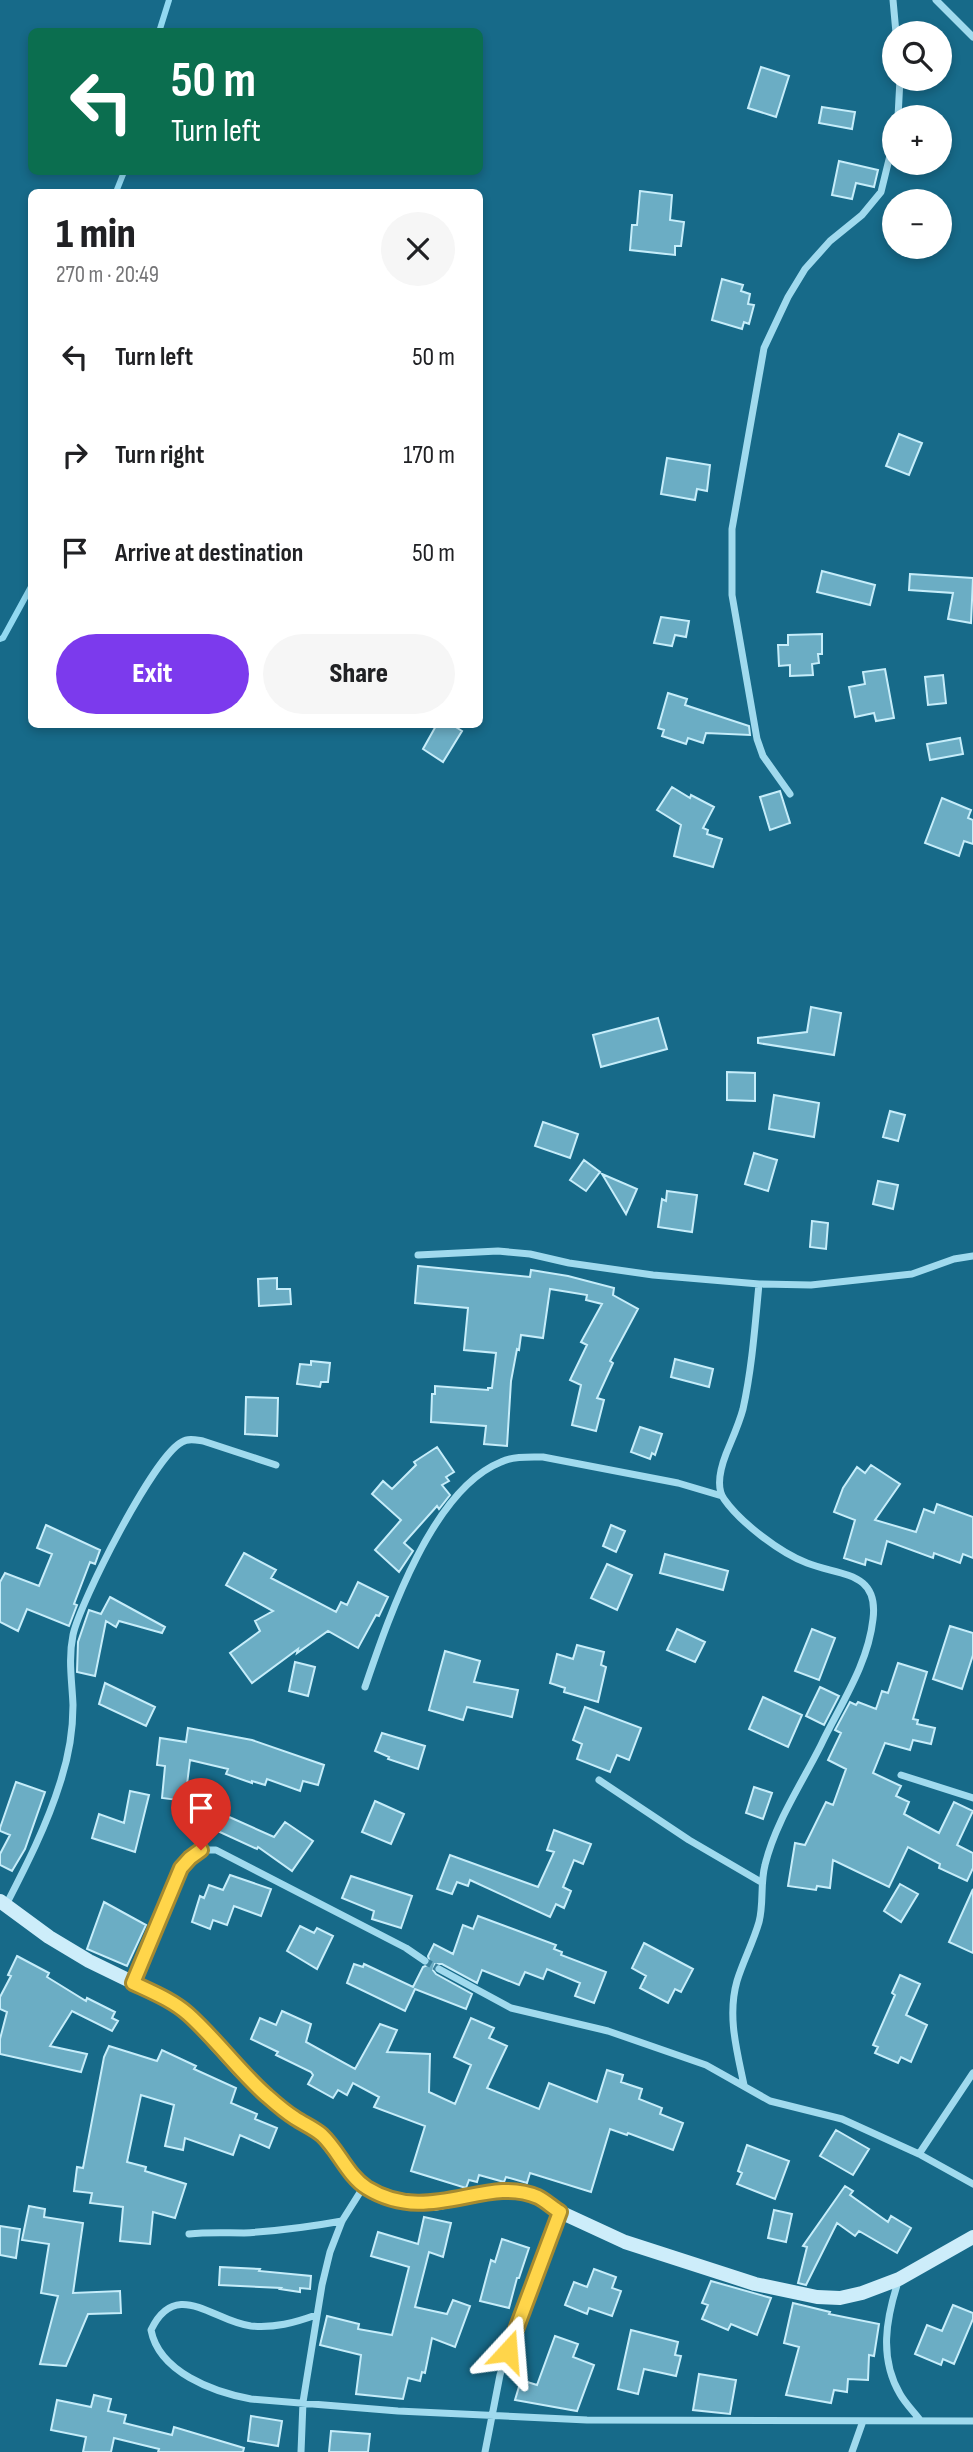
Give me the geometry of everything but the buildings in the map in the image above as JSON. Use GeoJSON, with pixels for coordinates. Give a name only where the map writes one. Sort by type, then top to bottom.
{"type":"FeatureCollection","features":[{"type":"Feature","properties":{"kind":"street"},"geometry":{"type":"LineString","coordinates":[[893,0],[895,21]]}},
{"type":"Feature","properties":{"kind":"street"},"geometry":{"type":"LineString","coordinates":[[936,0],[973,37]]}},
{"type":"Feature","properties":{"kind":"street"},"geometry":{"type":"LineString","coordinates":[[790,794],[763,756],[757,738],[732,595],[732,529],[764,348],[788,296],[805,270],[821,251],[862,215],[881,192],[885,175]]}},
{"type":"Feature","properties":{"kind":"street"},"geometry":{"type":"LineString","coordinates":[[418,1255],[498,1251],[530,1254],[612,1270],[759,1284],[811,1285],[912,1274],[954,1259],[973,1256]]}},
{"type":"Feature","properties":{"kind":"street"},"geometry":{"type":"LineString","coordinates":[[744,2085],[734,2036],[732,2009],[737,1981],[753,1944],[762,1909],[761,1882],[765,1863],[776,1833],[861,1666],[873,1620],[873,1595],[863,1583],[850,1574],[807,1563],[781,1550],[732,1510],[722,1496],[719,1479],[742,1411],[752,1357],[759,1284]]}},
{"type":"Feature","properties":{"kind":"street"},"geometry":{"type":"LineString","coordinates":[[276,1465],[203,1441],[182,1441],[162,1463],[142,1493],[112,1545],[73,1635],[69,1669],[73,1705],[70,1743],[61,1783],[43,1827],[3,1903],[48,1937],[89,1961],[165,1998],[188,2014],[239,2070],[267,2096],[320,2133],[364,2186],[387,2198],[433,2204],[496,2192],[518,2192],[538,2197],[560,2212],[625,2242],[788,2292],[840,2298],[862,2293],[899,2278],[973,2237]]}},
{"type":"Feature","properties":{"kind":"street"},"geometry":{"type":"LineString","coordinates":[[365,1686],[414,1561],[466,1485],[492,1466],[502,1461],[524,1457],[543,1457],[678,1483],[722,1496]]}},
{"type":"Feature","properties":{"kind":"street"},"geometry":{"type":"LineString","coordinates":[[901,1775],[973,1798]]}},
{"type":"Feature","properties":{"kind":"street"},"geometry":{"type":"LineString","coordinates":[[599,1780],[689,1840],[761,1882]]}},
{"type":"Feature","properties":{"kind":"street"},"geometry":{"type":"LineString","coordinates":[[133,1983],[181,1868],[201,1850],[216,1850],[406,1948],[425,1961]]}},
{"type":"Feature","properties":{"kind":"street"},"geometry":{"type":"LineString","coordinates":[[439,1969],[511,2008],[608,2031],[706,2064],[770,2101],[842,2119],[919,2154],[973,2184]]}},
{"type":"Feature","properties":{"kind":"street"},"geometry":{"type":"LineString","coordinates":[[919,2154],[973,2073]]}},
{"type":"Feature","properties":{"kind":"street"},"geometry":{"type":"LineString","coordinates":[[301,2452],[303,2402],[316,2315],[330,2252],[342,2221],[364,2186]]}},
{"type":"Feature","properties":{"kind":"street"},"geometry":{"type":"LineString","coordinates":[[485,2452],[500,2375],[560,2212]]}},
{"type":"Feature","properties":{"kind":"street"},"geometry":{"type":"LineString","coordinates":[[189,2234],[211,2231],[240,2233],[288,2230],[342,2221]]}},
{"type":"Feature","properties":{"kind":"street"},"geometry":{"type":"LineString","coordinates":[[899,2278],[887,2313],[885,2344],[899,2393],[920,2420]]}},
{"type":"Feature","properties":{"kind":"street"},"geometry":{"type":"LineString","coordinates":[[316,2315],[275,2327],[249,2325],[231,2321],[198,2305],[184,2304],[170,2307],[158,2316],[151,2330],[158,2351],[167,2362],[209,2386],[251,2399],[398,2412],[587,2420],[973,2421]]}},
{"type":"Feature","properties":{"kind":"street"},"geometry":{"type":"LineString","coordinates":[[852,2452],[863,2421]]}},
{"type":"Feature","properties":{"kind":"waterway"},"geometry":{"type":"LineString","coordinates":[[160,28],[169,0]]}},
{"type":"Feature","properties":{"kind":"waterway"},"geometry":{"type":"LineString","coordinates":[[117,189],[123,175]]}},
{"type":"Feature","properties":{"kind":"waterway"},"geometry":{"type":"LineString","coordinates":[[0,639],[28,592]]}},
{"type":"Feature","properties":{"kind":"tunnel"},"geometry":{"type":"LineString","coordinates":[[425,1961],[439,1969]]}},
{"type":"Feature","properties":{"kind":"route"},"geometry":{"type":"LineString","coordinates":[[201,1850],[181,1868],[133,1983],[165,1998],[188,2014],[239,2070],[267,2096],[320,2133],[364,2186],[387,2198],[433,2204],[496,2192],[518,2192],[538,2197],[560,2212],[508,2351]]}}]}
